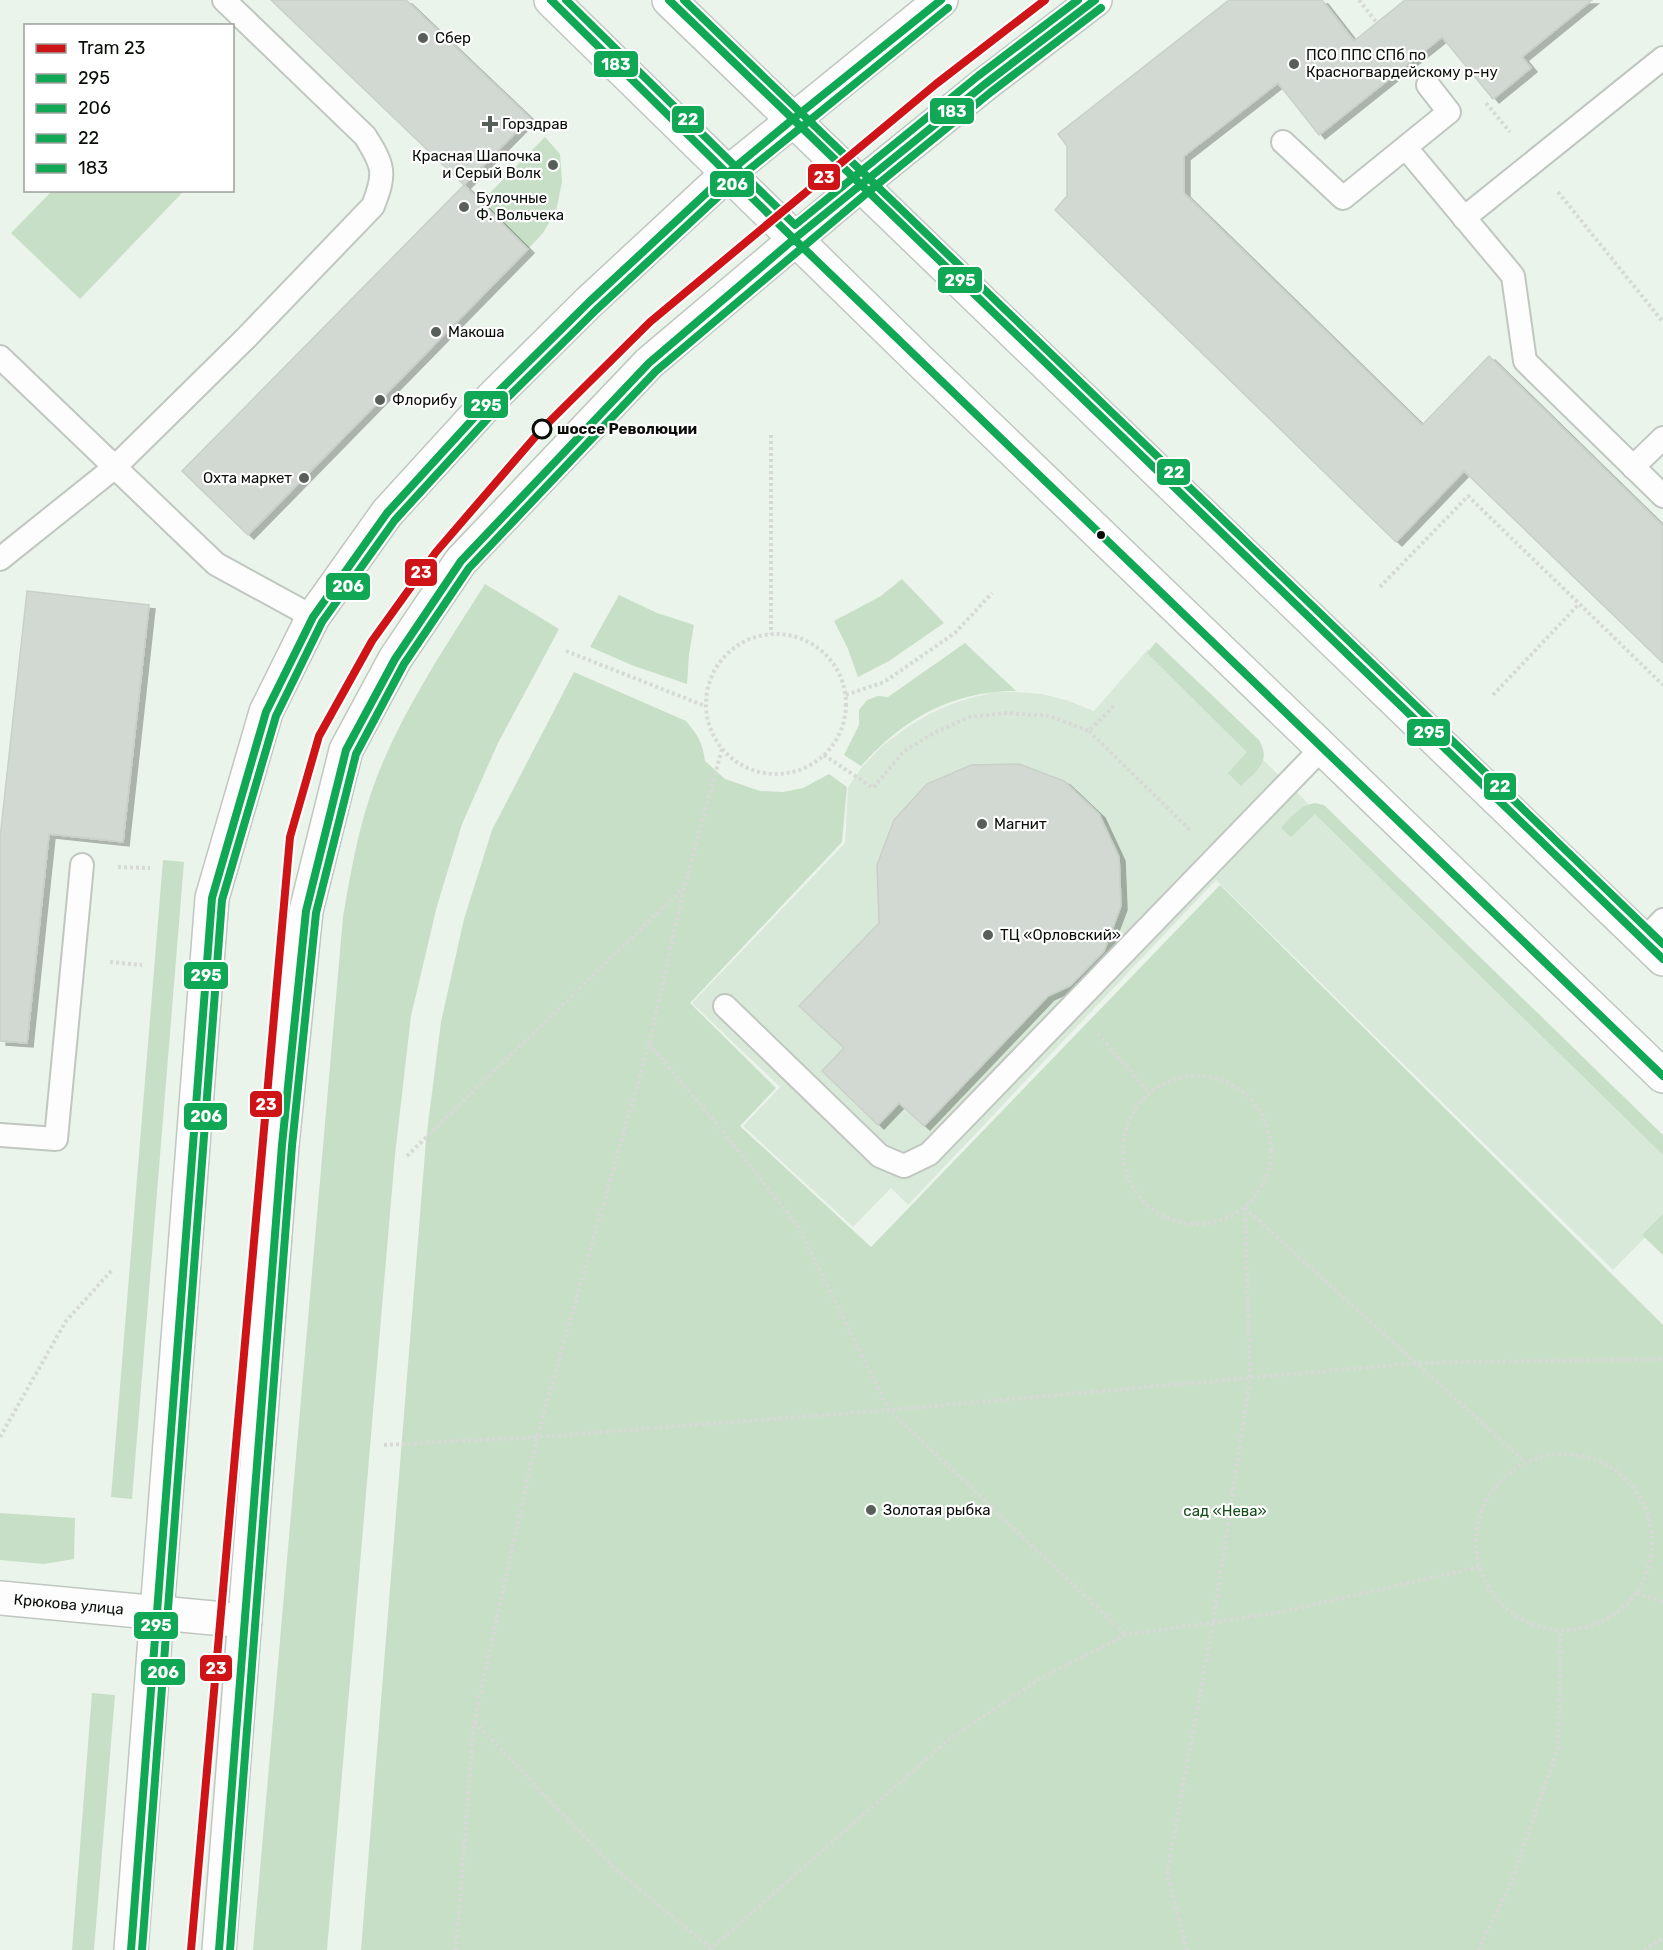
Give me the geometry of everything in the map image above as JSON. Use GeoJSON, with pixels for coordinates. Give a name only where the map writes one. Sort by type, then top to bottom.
{"type":"FeatureCollection","features":[{"type":"Feature","properties":{"kind":"main road"},"geometry":{"type":"LineString","coordinates":[[551,0],[794,239],[1663,1076]]}},
{"type":"Feature","properties":{"kind":"main road"},"geometry":{"type":"LineString","coordinates":[[669,0],[860,185],[1657,940]]}},
{"type":"Feature","properties":{"kind":"main road"},"geometry":{"type":"LineString","coordinates":[[131,1950],[212,898],[266,712],[313,616],[387,513],[493,397],[589,302],[728,173],[941,0]]}},
{"type":"Feature","properties":{"kind":"main road"},"geometry":{"type":"LineString","coordinates":[[219,1950],[282,1145],[306,911],[346,750],[395,659],[461,561],[649,363],[860,185],[985,84],[1095,0]]}},
{"type":"Feature","properties":{"kind":"main road","name":"Крюкова улица"},"geometry":{"type":"LineString","coordinates":[[0,1598],[244,1621]]}},
{"type":"Feature","properties":{"kind":"lane"},"geometry":{"type":"LineString","coordinates":[[0,559],[115,467],[246,338],[373,206],[382,184],[380,159],[365,136],[224,0]]}},
{"type":"Feature","properties":{"kind":"lane"},"geometry":{"type":"LineString","coordinates":[[1464,218],[1663,58]]}},
{"type":"Feature","properties":{"kind":"lane"},"geometry":{"type":"LineString","coordinates":[[1283,142],[1343,198],[1449,112],[1428,85]]}},
{"type":"Feature","properties":{"kind":"lane"},"geometry":{"type":"LineString","coordinates":[[1406,148],[1513,276],[1525,361],[1663,496]]}},
{"type":"Feature","properties":{"kind":"lane"},"geometry":{"type":"LineString","coordinates":[[0,357],[216,564],[313,616]]}},
{"type":"Feature","properties":{"kind":"lane"},"geometry":{"type":"LineString","coordinates":[[1633,467],[1663,438]]}},
{"type":"Feature","properties":{"kind":"lane"},"geometry":{"type":"LineString","coordinates":[[725,1006],[880,1156],[904,1166],[929,1154],[1323,747]]}},
{"type":"Feature","properties":{"kind":"lane"},"geometry":{"type":"LineString","coordinates":[[0,1135],[56,1139],[82,865]]}},
{"type":"Feature","properties":{"kind":"path"},"geometry":{"type":"LineString","coordinates":[[1359,0],[1377,23]]}},
{"type":"Feature","properties":{"kind":"path"},"geometry":{"type":"LineString","coordinates":[[771,435],[771,634]]}},
{"type":"Feature","properties":{"kind":"path"},"geometry":{"type":"LineString","coordinates":[[1380,587],[1468,496],[1663,685]]}},
{"type":"Feature","properties":{"kind":"path"},"geometry":{"type":"LineString","coordinates":[[846,695],[884,682],[955,633],[992,593]]}},
{"type":"Feature","properties":{"kind":"path"},"geometry":{"type":"LineString","coordinates":[[1493,695],[1579,604]]}},
{"type":"Feature","properties":{"kind":"path"},"geometry":{"type":"LineString","coordinates":[[771,634],[793,635],[812,644],[829,657],[840,675],[846,695],[845,717],[838,737],[824,755],[806,768],[784,774],[761,772],[740,764],[722,749],[713,736],[705,706],[708,685],[717,665],[732,649],[750,638],[771,634]]}},
{"type":"Feature","properties":{"kind":"path"},"geometry":{"type":"LineString","coordinates":[[566,651],[705,706]]}},
{"type":"Feature","properties":{"kind":"path"},"geometry":{"type":"LineString","coordinates":[[1089,732],[1116,704]]}},
{"type":"Feature","properties":{"kind":"path"},"geometry":{"type":"LineString","coordinates":[[824,755],[873,788],[904,751],[934,733],[969,717],[1006,712],[1050,716],[1089,732],[1217,856]]}},
{"type":"Feature","properties":{"kind":"path"},"geometry":{"type":"LineString","coordinates":[[456,1950],[474,1722],[537,1437],[649,1044],[685,885],[722,749]]}},
{"type":"Feature","properties":{"kind":"path"},"geometry":{"type":"LineString","coordinates":[[406,1156],[685,885]]}},
{"type":"Feature","properties":{"kind":"path"},"geometry":{"type":"LineString","coordinates":[[1093,1027],[1149,1092]]}},
{"type":"Feature","properties":{"kind":"path"},"geometry":{"type":"LineString","coordinates":[[649,1044],[797,1225],[889,1410],[1126,1635]]}},
{"type":"Feature","properties":{"kind":"path"},"geometry":{"type":"LineString","coordinates":[[1203,1076],[1232,1083],[1255,1102],[1268,1128],[1271,1157],[1263,1185],[1245,1208],[1219,1222],[1190,1225],[1162,1216],[1138,1198],[1125,1172],[1122,1143],[1130,1115],[1149,1092],[1174,1078],[1203,1076]]}},
{"type":"Feature","properties":{"kind":"path"},"geometry":{"type":"LineString","coordinates":[[1245,1208],[1525,1462]]}},
{"type":"Feature","properties":{"kind":"path"},"geometry":{"type":"LineString","coordinates":[[1187,1950],[1167,1873],[1213,1623],[1250,1378],[1245,1208]]}},
{"type":"Feature","properties":{"kind":"path"},"geometry":{"type":"LineString","coordinates":[[0,1437],[66,1321],[113,1269]]}},
{"type":"Feature","properties":{"kind":"path"},"geometry":{"type":"LineString","coordinates":[[384,1444],[537,1437],[889,1410],[1417,1363],[1663,1359]]}},
{"type":"Feature","properties":{"kind":"path"},"geometry":{"type":"LineString","coordinates":[[1553,1453],[1582,1455],[1610,1466],[1632,1484],[1647,1509],[1653,1538],[1650,1567],[1637,1593],[1616,1614],[1591,1627],[1561,1631],[1534,1626],[1510,1613],[1491,1592],[1479,1567],[1475,1542],[1478,1518],[1488,1495],[1505,1476],[1525,1462],[1553,1453]]}},
{"type":"Feature","properties":{"kind":"path"},"geometry":{"type":"LineString","coordinates":[[474,1722],[614,1867],[711,1950],[952,1737],[1037,1681],[1126,1635],[1276,1613],[1479,1567]]}},
{"type":"Feature","properties":{"kind":"path"},"geometry":{"type":"LineString","coordinates":[[1637,1593],[1663,1602]]}},
{"type":"Feature","properties":{"kind":"path"},"geometry":{"type":"LineString","coordinates":[[1478,1950],[1510,1886],[1558,1748],[1561,1631]]}},
{"type":"Feature","properties":{"kind":"path"},"geometry":{"type":"LineString","coordinates":[[1644,1950],[1663,1938]]}},
{"type":"Feature","properties":{"kind":"shaded area"},"geometry":{"type":"Polygon","coordinates":[[[1148,649],[1663,1146],[1663,1219],[1613,1270],[1216,880],[908,1205],[891,1188],[853,1227],[743,1126],[780,1087],[692,1003],[845,843],[848,787],[862,767],[882,746],[929,714],[954,703],[994,692],[1042,694],[1094,711],[1148,649]]]}},
{"type":"Feature","properties":{"kind":"green space"},"geometry":{"type":"Polygon","coordinates":[[[545,137],[560,154],[562,182],[556,211],[543,233],[528,249],[481,202],[545,137]]]}},
{"type":"Feature","properties":{"kind":"green space"},"geometry":{"type":"Polygon","coordinates":[[[51,192],[182,193],[80,299],[11,233],[51,192]]]}},
{"type":"Feature","properties":{"kind":"green space"},"geometry":{"type":"Polygon","coordinates":[[[902,579],[944,623],[889,661],[858,677],[848,649],[834,621],[881,596],[902,579]]]}},
{"type":"Feature","properties":{"kind":"green space"},"geometry":{"type":"Polygon","coordinates":[[[485,584],[559,629],[498,743],[462,824],[437,906],[411,1016],[395,1155],[327,1950],[253,1950],[343,917],[360,830],[370,796],[387,753],[426,679],[485,584]]]}},
{"type":"Feature","properties":{"kind":"green space"},"geometry":{"type":"Polygon","coordinates":[[[619,595],[657,613],[694,625],[687,684],[634,666],[590,647],[619,595]]]}},
{"type":"Feature","properties":{"kind":"green space"},"geometry":{"type":"Polygon","coordinates":[[[1156,642],[1259,740],[1263,748],[1263,760],[1257,771],[1241,786],[1228,773],[1247,752],[1147,653],[1156,642]]]}},
{"type":"Feature","properties":{"kind":"green space"},"geometry":{"type":"Polygon","coordinates":[[[965,643],[1016,691],[971,696],[930,711],[894,734],[861,766],[844,755],[859,725],[859,710],[867,700],[878,696],[888,697],[965,643]]]}},
{"type":"Feature","properties":{"kind":"green space","name":"сад «Нева»"},"geometry":{"type":"Polygon","coordinates":[[[574,672],[686,721],[699,739],[705,761],[725,779],[760,791],[783,792],[803,788],[829,774],[847,787],[842,842],[690,1003],[776,1088],[740,1126],[871,1247],[1220,885],[1663,1325],[1663,1950],[361,1950],[426,1140],[441,1022],[464,919],[492,830],[574,672]]]}},
{"type":"Feature","properties":{"kind":"green space"},"geometry":{"type":"Polygon","coordinates":[[[1315,803],[1324,805],[1663,1135],[1663,1155],[1315,814],[1291,837],[1281,828],[1300,809],[1315,803]]]}},
{"type":"Feature","properties":{"kind":"green space"},"geometry":{"type":"Polygon","coordinates":[[[163,860],[184,862],[132,1499],[111,1497],[163,860]]]}},
{"type":"Feature","properties":{"kind":"green space"},"geometry":{"type":"Polygon","coordinates":[[[1663,1214],[1663,1255],[1642,1235],[1663,1214]]]}},
{"type":"Feature","properties":{"kind":"green space"},"geometry":{"type":"Polygon","coordinates":[[[0,1513],[75,1518],[74,1559],[44,1564],[0,1560],[0,1513]]]}},
{"type":"Feature","properties":{"kind":"green space"},"geometry":{"type":"Polygon","coordinates":[[[92,1693],[115,1695],[94,1950],[72,1950],[92,1693]]]}},
{"type":"Feature","properties":{"kind":"building"},"geometry":{"type":"Polygon","coordinates":[[[271,0],[406,0],[530,118],[464,185],[271,0]]]}},
{"type":"Feature","properties":{"kind":"building"},"geometry":{"type":"Polygon","coordinates":[[[1229,0],[1322,0],[1354,41],[1405,0],[1592,0],[1522,57],[1531,68],[1493,99],[1442,37],[1319,135],[1278,83],[1184,156],[1184,193],[1422,425],[1489,356],[1663,526],[1663,663],[1464,471],[1396,542],[1055,210],[1067,196],[1067,146],[1058,134],[1229,0]]]}},
{"type":"Feature","properties":{"kind":"building"},"geometry":{"type":"Polygon","coordinates":[[[464,185],[528,249],[248,535],[182,471],[464,185]]]}},
{"type":"Feature","properties":{"kind":"building"},"geometry":{"type":"Polygon","coordinates":[[[27,591],[149,605],[123,842],[49,834],[27,1043],[0,1041],[0,838],[27,591]]]}},
{"type":"Feature","properties":{"kind":"building","name":"ТЦ «Орловский»"},"geometry":{"type":"Polygon","coordinates":[[[1019,764],[1064,781],[1099,814],[1119,857],[1121,906],[1104,951],[1070,986],[1048,996],[924,1126],[899,1103],[878,1125],[822,1071],[844,1048],[799,1006],[879,923],[877,865],[894,820],[927,784],[971,765],[1019,764]]]}},
{"type":"Feature","properties":{"kind":"tram line","name":"23"},"geometry":{"type":"LineString","coordinates":[[191,1950],[290,837],[319,736],[372,641],[436,552],[542,429],[650,322],[936,84],[1045,0]]}},
{"type":"Feature","properties":{"kind":"transit line","name":"183"},"geometry":{"type":"LineString","coordinates":[[551,0],[794,239],[985,84],[1095,0]]}},
{"type":"Feature","properties":{"kind":"transit line","name":"22"},"geometry":{"type":"LineString","coordinates":[[566,0],[795,225],[978,76],[1078,0]]}},
{"type":"Feature","properties":{"kind":"transit line","name":"183"},"geometry":{"type":"LineString","coordinates":[[669,0],[793,119],[941,0]]}},
{"type":"Feature","properties":{"kind":"transit line","name":"22"},"geometry":{"type":"LineString","coordinates":[[684,0],[1663,944]]}},
{"type":"Feature","properties":{"kind":"transit line","name":"206"},"geometry":{"type":"LineString","coordinates":[[142,1950],[222,900],[276,716],[322,622],[395,520],[501,404],[596,310],[735,181],[948,8]]}},
{"type":"Feature","properties":{"kind":"transit line","name":"206"},"geometry":{"type":"LineString","coordinates":[[230,1950],[292,1146],[316,913],[356,754],[404,664],[469,568],[656,371],[867,193],[991,92],[1101,8]]}},
{"type":"Feature","properties":{"kind":"transit line","name":"295"},"geometry":{"type":"LineString","coordinates":[[131,1950],[212,898],[266,712],[313,617],[387,513],[493,397],[589,302],[728,173],[793,119],[1663,959]]}},
{"type":"Feature","properties":{"kind":"transit line","name":"295"},"geometry":{"type":"LineString","coordinates":[[219,1950],[282,1145],[306,911],[346,750],[395,659],[461,561],[649,363],[794,239],[1663,1076]]}},
{"type":"Feature","properties":{"kind":"place","name":"Сбер"},"geometry":{"type":"Point","coordinates":[423,38]}},
{"type":"Feature","properties":{"kind":"place","name":"ПСО ППС СПб по Красногвардейскому р-ну"},"geometry":{"type":"Point","coordinates":[1294,64]}},
{"type":"Feature","properties":{"kind":"place","name":"Горздрав"},"geometry":{"type":"Point","coordinates":[490,124]}},
{"type":"Feature","properties":{"kind":"place","name":"Красная Шапочка и Серый Волк"},"geometry":{"type":"Point","coordinates":[553,165]}},
{"type":"Feature","properties":{"kind":"place","name":"Булочные Ф. Вольчека"},"geometry":{"type":"Point","coordinates":[464,207]}},
{"type":"Feature","properties":{"kind":"place","name":"Макоша"},"geometry":{"type":"Point","coordinates":[436,332]}},
{"type":"Feature","properties":{"kind":"place","name":"Флорибу"},"geometry":{"type":"Point","coordinates":[380,400]}},
{"type":"Feature","properties":{"kind":"place","name":"шоссе Революции"},"geometry":{"type":"Point","coordinates":[542,429]}},
{"type":"Feature","properties":{"kind":"place","name":"Охта маркет"},"geometry":{"type":"Point","coordinates":[304,478]}},
{"type":"Feature","properties":{"kind":"place","name":"Магнит"},"geometry":{"type":"Point","coordinates":[982,824]}},
{"type":"Feature","properties":{"kind":"place","name":"ТЦ «Орловский»"},"geometry":{"type":"Point","coordinates":[988,935]}},
{"type":"Feature","properties":{"kind":"place","name":"Золотая рыбка"},"geometry":{"type":"Point","coordinates":[871,1510]}}]}
